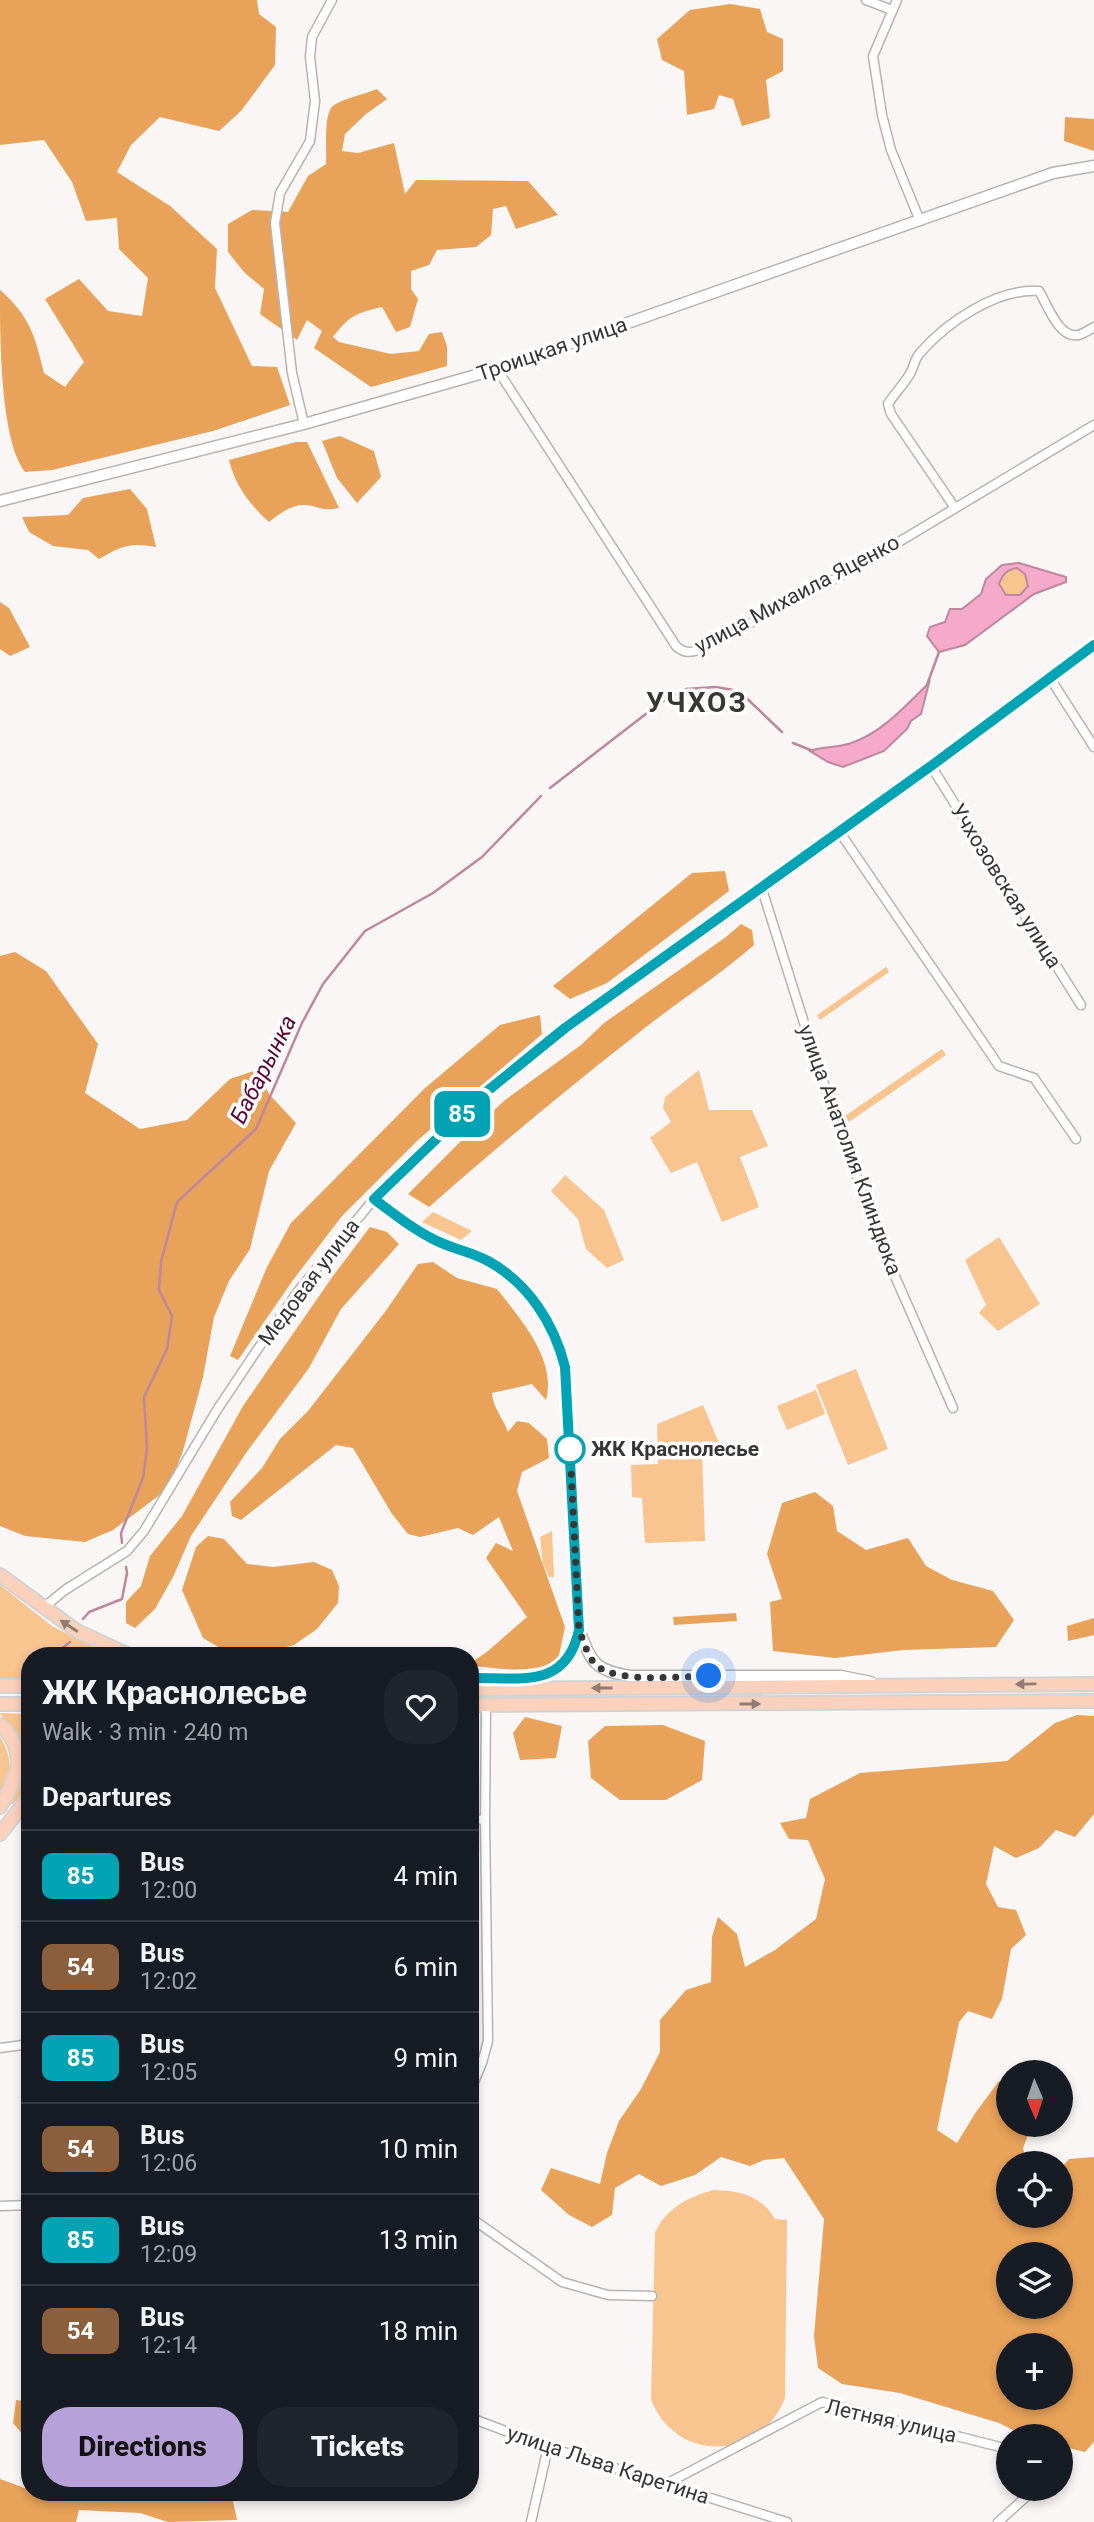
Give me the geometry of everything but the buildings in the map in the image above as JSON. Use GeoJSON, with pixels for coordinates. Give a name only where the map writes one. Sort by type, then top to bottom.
{"type":"FeatureCollection","features":[{"type":"Feature","properties":{"kind":"main road"},"geometry":{"type":"LineString","coordinates":[[0,1575],[77,1632],[111,1647]]}},
{"type":"Feature","properties":{"kind":"main road"},"geometry":{"type":"LineString","coordinates":[[479,1689],[1094,1684]]}},
{"type":"Feature","properties":{"kind":"main road"},"geometry":{"type":"LineString","coordinates":[[0,1686],[21,1686]]}},
{"type":"Feature","properties":{"kind":"main road"},"geometry":{"type":"LineString","coordinates":[[479,1705],[1094,1702]]}},
{"type":"Feature","properties":{"kind":"main road"},"geometry":{"type":"LineString","coordinates":[[0,1704],[21,1704]]}},
{"type":"Feature","properties":{"kind":"main road"},"geometry":{"type":"LineString","coordinates":[[0,1725],[14,1744],[18,1763],[14,1783],[0,1807]]}},
{"type":"Feature","properties":{"kind":"main road"},"geometry":{"type":"LineString","coordinates":[[0,1835],[21,1808]]}},
{"type":"Feature","properties":{"kind":"street"},"geometry":{"type":"LineString","coordinates":[[304,424],[292,373],[275,223],[280,193],[310,141],[316,102],[310,57],[312,37],[332,0]]}},
{"type":"Feature","properties":{"kind":"street"},"geometry":{"type":"LineString","coordinates":[[866,0],[892,10]]}},
{"type":"Feature","properties":{"kind":"street"},"geometry":{"type":"LineString","coordinates":[[897,0],[873,56],[882,115],[891,150],[920,221]]}},
{"type":"Feature","properties":{"kind":"street","name":"Троицкая улица"},"geometry":{"type":"LineString","coordinates":[[0,501],[304,424],[497,369],[1053,173],[1094,166]]}},
{"type":"Feature","properties":{"kind":"street"},"geometry":{"type":"LineString","coordinates":[[954,508],[891,414],[888,404],[911,372],[919,354],[957,320],[984,303],[1025,290],[1039,291],[1062,330],[1068,335],[1078,335],[1094,327]]}},
{"type":"Feature","properties":{"kind":"street","name":"улица Михаила Яценко"},"geometry":{"type":"LineString","coordinates":[[497,369],[571,487],[682,652],[699,650],[852,570],[1094,425]]}},
{"type":"Feature","properties":{"kind":"street","name":"Медовая улица"},"geometry":{"type":"LineString","coordinates":[[43,1608],[65,1590],[127,1551],[144,1531],[217,1410],[306,1281],[374,1199],[480,1097],[565,1028],[931,766],[1094,645]]}},
{"type":"Feature","properties":{"kind":"street"},"geometry":{"type":"LineString","coordinates":[[1050,678],[1094,747]]}},
{"type":"Feature","properties":{"kind":"street","name":"Учхозовская улица"},"geometry":{"type":"LineString","coordinates":[[931,766],[1081,1005]]}},
{"type":"Feature","properties":{"kind":"street"},"geometry":{"type":"LineString","coordinates":[[839,831],[999,1066],[1034,1078],[1076,1139]]}},
{"type":"Feature","properties":{"kind":"street","name":"улица Анатолия Клиндюка"},"geometry":{"type":"LineString","coordinates":[[761,886],[813,1053],[879,1240],[953,1408]]}},
{"type":"Feature","properties":{"kind":"street"},"geometry":{"type":"LineString","coordinates":[[374,1199],[412,1227],[437,1241],[487,1260],[519,1284],[546,1316],[558,1342],[567,1382],[579,1630],[596,1665],[608,1672],[630,1676],[841,1676],[889,1685]]}},
{"type":"Feature","properties":{"kind":"street"},"geometry":{"type":"LineString","coordinates":[[479,1678],[551,1673],[570,1658],[579,1630]]}},
{"type":"Feature","properties":{"kind":"street"},"geometry":{"type":"LineString","coordinates":[[479,2070],[488,2041],[486,1705]]}},
{"type":"Feature","properties":{"kind":"street"},"geometry":{"type":"LineString","coordinates":[[479,1820],[485,1820]]}},
{"type":"Feature","properties":{"kind":"street"},"geometry":{"type":"LineString","coordinates":[[0,2048],[21,2045]]}},
{"type":"Feature","properties":{"kind":"street"},"geometry":{"type":"LineString","coordinates":[[0,2206],[21,2205]]}},
{"type":"Feature","properties":{"kind":"street"},"geometry":{"type":"LineString","coordinates":[[479,2224],[562,2282],[608,2295],[652,2296]]}},
{"type":"Feature","properties":{"kind":"street","name":"Летняя улица"},"geometry":{"type":"LineString","coordinates":[[666,2484],[822,2402],[996,2446]]}},
{"type":"Feature","properties":{"kind":"street","name":"улица Льва Каретина"},"geometry":{"type":"LineString","coordinates":[[479,2421],[548,2447],[787,2522]]}},
{"type":"Feature","properties":{"kind":"street"},"geometry":{"type":"LineString","coordinates":[[531,2522],[548,2447]]}},
{"type":"Feature","properties":{"kind":"street"},"geometry":{"type":"LineString","coordinates":[[998,2522],[1021,2501]]}},
{"type":"Feature","properties":{"kind":"shaded area"},"geometry":{"type":"Polygon","coordinates":[[[0,0],[257,0],[259,14],[276,27],[275,65],[241,111],[219,131],[160,117],[131,145],[117,172],[170,206],[217,249],[215,288],[252,366],[277,367],[290,405],[213,431],[52,470],[25,472],[17,457],[6,412],[1,360],[0,290],[30,327],[44,373],[65,387],[84,362],[45,299],[79,279],[108,311],[142,316],[148,278],[119,249],[117,218],[86,221],[72,182],[44,140],[0,145],[0,0]]]}},
{"type":"Feature","properties":{"kind":"shaded area"},"geometry":{"type":"Polygon","coordinates":[[[730,4],[760,9],[767,32],[783,39],[783,71],[766,80],[770,118],[742,126],[733,99],[719,95],[714,109],[687,115],[684,71],[662,60],[657,39],[690,10],[730,4]]]}},
{"type":"Feature","properties":{"kind":"shaded area"},"geometry":{"type":"Polygon","coordinates":[[[377,89],[387,99],[345,134],[342,151],[358,153],[394,143],[405,194],[416,180],[528,181],[558,215],[516,229],[506,206],[493,209],[491,235],[476,247],[437,250],[429,265],[411,271],[411,289],[418,299],[410,327],[396,332],[382,307],[359,314],[344,324],[333,337],[339,342],[391,354],[419,351],[429,334],[442,332],[447,346],[447,366],[371,387],[314,348],[322,331],[307,320],[297,340],[260,314],[264,289],[244,272],[228,252],[228,224],[252,210],[288,212],[308,176],[326,164],[327,123],[331,109],[344,100],[377,89]]]}},
{"type":"Feature","properties":{"kind":"shaded area"},"geometry":{"type":"Polygon","coordinates":[[[1065,117],[1094,119],[1094,151],[1064,141],[1065,117]]]}},
{"type":"Feature","properties":{"kind":"shaded area"},"geometry":{"type":"Polygon","coordinates":[[[340,436],[374,451],[381,477],[357,503],[337,478],[322,441],[340,436]]]}},
{"type":"Feature","properties":{"kind":"shaded area"},"geometry":{"type":"Polygon","coordinates":[[[296,442],[307,442],[339,508],[295,506],[269,522],[244,494],[229,460],[296,442]]]}},
{"type":"Feature","properties":{"kind":"shaded area"},"geometry":{"type":"Polygon","coordinates":[[[130,489],[147,509],[156,547],[126,546],[99,559],[88,550],[53,546],[29,532],[22,517],[68,515],[83,498],[130,489]]]}},
{"type":"Feature","properties":{"kind":"shaded area"},"geometry":{"type":"Polygon","coordinates":[[[1019,563],[1066,577],[1066,582],[1034,594],[965,645],[939,652],[927,636],[930,627],[945,622],[950,609],[962,609],[981,594],[986,579],[1002,565],[1019,563]],[[1017,568],[1005,573],[999,584],[1006,595],[1020,595],[1028,586],[1025,574],[1017,568]]]}},
{"type":"Feature","properties":{"kind":"shaded area"},"geometry":{"type":"Polygon","coordinates":[[[1014,568],[1024,572],[1028,582],[1024,592],[1014,596],[1004,592],[1000,582],[1004,572],[1014,568]]]}},
{"type":"Feature","properties":{"kind":"shaded area"},"geometry":{"type":"Polygon","coordinates":[[[0,602],[9,608],[30,647],[10,656],[0,649],[0,602]]]}},
{"type":"Feature","properties":{"kind":"shaded area"},"geometry":{"type":"Polygon","coordinates":[[[929,683],[921,714],[911,721],[907,729],[884,751],[843,767],[810,751],[849,744],[865,737],[895,716],[929,683]]]}},
{"type":"Feature","properties":{"kind":"shaded area"},"geometry":{"type":"Polygon","coordinates":[[[725,871],[729,891],[607,983],[570,999],[553,986],[692,873],[725,871]]]}},
{"type":"Feature","properties":{"kind":"shaded area"},"geometry":{"type":"Polygon","coordinates":[[[741,924],[752,930],[754,945],[580,1080],[429,1207],[408,1194],[505,1100],[581,1045],[604,1023],[741,924]]]}},
{"type":"Feature","properties":{"kind":"shaded area"},"geometry":{"type":"Polygon","coordinates":[[[15,952],[46,971],[98,1044],[85,1093],[140,1129],[187,1120],[230,1079],[257,1070],[269,1094],[296,1123],[269,1171],[250,1249],[229,1281],[214,1317],[203,1377],[183,1451],[173,1476],[161,1494],[113,1530],[85,1542],[25,1536],[0,1526],[0,956],[15,952]]]}},
{"type":"Feature","properties":{"kind":"shaded area"},"geometry":{"type":"Polygon","coordinates":[[[886,967],[889,972],[820,1020],[817,1015],[886,967]]]}},
{"type":"Feature","properties":{"kind":"shaded area"},"geometry":{"type":"Polygon","coordinates":[[[540,1015],[542,1034],[418,1140],[342,1216],[293,1280],[238,1360],[230,1356],[267,1267],[291,1223],[425,1088],[500,1025],[540,1015]]]}},
{"type":"Feature","properties":{"kind":"shaded area"},"geometry":{"type":"Polygon","coordinates":[[[942,1049],[946,1055],[849,1122],[845,1116],[942,1049]]]}},
{"type":"Feature","properties":{"kind":"shaded area"},"geometry":{"type":"Polygon","coordinates":[[[699,1070],[709,1110],[752,1110],[768,1146],[740,1157],[759,1207],[722,1222],[697,1162],[671,1173],[650,1138],[671,1122],[663,1108],[665,1097],[699,1070]]]}},
{"type":"Feature","properties":{"kind":"shaded area"},"geometry":{"type":"Polygon","coordinates":[[[565,1175],[604,1210],[624,1260],[607,1268],[586,1249],[578,1219],[551,1191],[565,1175]]]}},
{"type":"Feature","properties":{"kind":"shaded area"},"geometry":{"type":"Polygon","coordinates":[[[433,1212],[472,1231],[461,1240],[422,1222],[433,1212]]]}},
{"type":"Feature","properties":{"kind":"shaded area"},"geometry":{"type":"Polygon","coordinates":[[[370,1227],[387,1232],[399,1244],[341,1309],[309,1368],[246,1453],[191,1536],[155,1609],[135,1628],[126,1623],[126,1602],[141,1586],[150,1556],[182,1516],[243,1406],[370,1227]]]}},
{"type":"Feature","properties":{"kind":"shaded area"},"geometry":{"type":"Polygon","coordinates":[[[999,1237],[1040,1304],[998,1331],[979,1313],[986,1305],[965,1260],[999,1237]]]}},
{"type":"Feature","properties":{"kind":"shaded area"},"geometry":{"type":"Polygon","coordinates":[[[433,1262],[457,1278],[497,1289],[526,1326],[546,1370],[546,1400],[532,1384],[492,1393],[508,1432],[517,1421],[529,1423],[547,1439],[549,1458],[522,1472],[517,1491],[565,1627],[558,1660],[548,1665],[526,1669],[479,1667],[479,1657],[527,1617],[486,1558],[496,1543],[513,1551],[499,1517],[473,1535],[458,1528],[420,1537],[408,1534],[392,1514],[353,1448],[336,1445],[241,1520],[232,1516],[230,1502],[262,1468],[280,1439],[308,1411],[385,1312],[418,1264],[433,1262]]]}},
{"type":"Feature","properties":{"kind":"shaded area"},"geometry":{"type":"Polygon","coordinates":[[[856,1369],[888,1449],[848,1465],[816,1385],[856,1369]]]}},
{"type":"Feature","properties":{"kind":"shaded area"},"geometry":{"type":"Polygon","coordinates":[[[816,1390],[825,1414],[787,1430],[777,1406],[816,1390]]]}},
{"type":"Feature","properties":{"kind":"shaded area"},"geometry":{"type":"Polygon","coordinates":[[[703,1405],[721,1448],[702,1450],[705,1541],[645,1543],[642,1498],[632,1497],[631,1465],[658,1464],[657,1424],[703,1405]]]}},
{"type":"Feature","properties":{"kind":"shaded area"},"geometry":{"type":"Polygon","coordinates":[[[815,1492],[833,1506],[837,1531],[866,1550],[908,1538],[926,1566],[952,1580],[993,1591],[1014,1620],[996,1647],[903,1650],[835,1658],[773,1651],[770,1602],[782,1599],[767,1554],[782,1503],[815,1492]]]}},
{"type":"Feature","properties":{"kind":"shaded area"},"geometry":{"type":"Polygon","coordinates":[[[552,1531],[554,1577],[549,1577],[543,1564],[540,1537],[552,1531]]]}},
{"type":"Feature","properties":{"kind":"shaded area"},"geometry":{"type":"Polygon","coordinates":[[[208,1536],[224,1539],[247,1564],[273,1567],[314,1562],[332,1570],[339,1586],[338,1603],[317,1629],[294,1645],[218,1647],[203,1638],[182,1590],[196,1547],[208,1536]]]}},
{"type":"Feature","properties":{"kind":"shaded area"},"geometry":{"type":"Polygon","coordinates":[[[0,1585],[52,1626],[93,1647],[21,1647],[21,1679],[0,1679],[0,1585]]]}},
{"type":"Feature","properties":{"kind":"shaded area"},"geometry":{"type":"Polygon","coordinates":[[[736,1613],[737,1621],[674,1625],[673,1617],[736,1613]]]}},
{"type":"Feature","properties":{"kind":"shaded area"},"geometry":{"type":"Polygon","coordinates":[[[1094,1618],[1094,1635],[1068,1641],[1067,1626],[1094,1618]]]}},
{"type":"Feature","properties":{"kind":"shaded area"},"geometry":{"type":"Polygon","coordinates":[[[0,1713],[21,1714],[21,1742],[14,1730],[0,1713]]]}},
{"type":"Feature","properties":{"kind":"shaded area"},"geometry":{"type":"Polygon","coordinates":[[[1077,1715],[1094,1716],[1094,1814],[1075,1837],[1056,1830],[1039,1848],[1016,1858],[994,1846],[986,1884],[998,1907],[1016,1910],[1026,1935],[1011,1949],[1002,1999],[992,2019],[968,2011],[959,2022],[937,2130],[957,2143],[996,2085],[996,2137],[1027,2137],[1024,2151],[996,2151],[996,2228],[1073,2228],[1073,2159],[1094,2157],[1094,2442],[1085,2452],[1073,2449],[1073,2424],[1001,2424],[900,2393],[842,2384],[818,2368],[814,2336],[824,2219],[784,2158],[764,2160],[750,2166],[721,2157],[695,2175],[661,2186],[639,2174],[615,2188],[612,2215],[592,2227],[569,2215],[541,2190],[551,2168],[600,2184],[607,2153],[619,2121],[641,2089],[660,2052],[660,2020],[686,1990],[711,1982],[712,1937],[718,1917],[737,1934],[745,1967],[775,1950],[816,1919],[825,1879],[808,1840],[789,1839],[780,1823],[806,1818],[810,1799],[860,1773],[1007,1761],[1055,1723],[1077,1715]]]}},
{"type":"Feature","properties":{"kind":"shaded area"},"geometry":{"type":"Polygon","coordinates":[[[525,1717],[562,1726],[556,1758],[520,1760],[513,1733],[525,1717]]]}},
{"type":"Feature","properties":{"kind":"shaded area"},"geometry":{"type":"Polygon","coordinates":[[[663,1725],[705,1741],[702,1780],[666,1800],[620,1800],[591,1778],[588,1741],[605,1726],[663,1725]]]}},
{"type":"Feature","properties":{"kind":"shaded area"},"geometry":{"type":"Polygon","coordinates":[[[0,1737],[9,1758],[9,1772],[0,1794],[0,1737]]]}},
{"type":"Feature","properties":{"kind":"shaded area"},"geometry":{"type":"Polygon","coordinates":[[[21,1782],[21,1795],[10,1804],[21,1782]]]}},
{"type":"Feature","properties":{"kind":"shaded area"},"geometry":{"type":"Polygon","coordinates":[[[714,2190],[749,2196],[763,2204],[775,2219],[787,2220],[785,2398],[773,2419],[757,2434],[738,2443],[718,2446],[698,2444],[679,2435],[663,2420],[651,2399],[655,2233],[671,2210],[696,2196],[714,2190]]]}},
{"type":"Feature","properties":{"kind":"shaded area"},"geometry":{"type":"Polygon","coordinates":[[[16,2400],[21,2401],[21,2432],[13,2423],[16,2400]]]}},
{"type":"Feature","properties":{"kind":"shaded area"},"geometry":{"type":"Polygon","coordinates":[[[0,2479],[21,2487],[21,2501],[233,2501],[237,2520],[168,2522],[140,2513],[79,2510],[76,2522],[0,2522],[0,2479]]]}},
{"type":"Feature","properties":{"kind":"waterway","name":"Бабарынка"},"geometry":{"type":"LineString","coordinates":[[927,685],[939,652]]}},
{"type":"Feature","properties":{"kind":"waterway","name":"Бабарынка"},"geometry":{"type":"LineString","coordinates":[[550,788],[660,703],[686,689],[716,687],[739,691],[782,732]]}},
{"type":"Feature","properties":{"kind":"waterway","name":"Бабарынка"},"geometry":{"type":"LineString","coordinates":[[793,743],[813,751]]}},
{"type":"Feature","properties":{"kind":"waterway","name":"Бабарынка"},"geometry":{"type":"LineString","coordinates":[[122,1543],[121,1533],[143,1478],[147,1448],[144,1397],[167,1349],[172,1316],[159,1290],[161,1262],[177,1202],[256,1129],[302,1023],[323,984],[365,931],[433,893],[482,857],[541,796]]}},
{"type":"Feature","properties":{"kind":"waterway","name":"Бабарынка"},"geometry":{"type":"LineString","coordinates":[[83,1619],[89,1612],[122,1599],[126,1567]]}},
{"type":"Feature","properties":{"kind":"waterway","name":"Бабарынка"},"geometry":{"type":"LineString","coordinates":[[64,1647],[70,1642]]}},
{"type":"Feature","properties":{"kind":"bus line","name":"85"},"geometry":{"type":"LineString","coordinates":[[479,1678],[551,1673],[570,1658],[576,1644],[579,1630],[565,1367],[558,1342],[546,1316],[519,1284],[487,1260],[437,1241],[412,1227],[374,1199],[480,1097],[565,1028],[931,766],[1094,645]]}},
{"type":"Feature","properties":{"kind":"place","name":"ЖК Краснолесье"},"geometry":{"type":"Point","coordinates":[570,1449]}},
{"type":"Feature","properties":{"kind":"district","name":"УЧХОЗ"},"geometry":{"type":"Point","coordinates":[697,702]}},
{"type":"Feature","properties":{"kind":"route"},"geometry":{"type":"LineString","coordinates":[[570,1449],[579,1630],[590,1656],[596,1665],[608,1672],[630,1676],[709,1676]]}}]}
